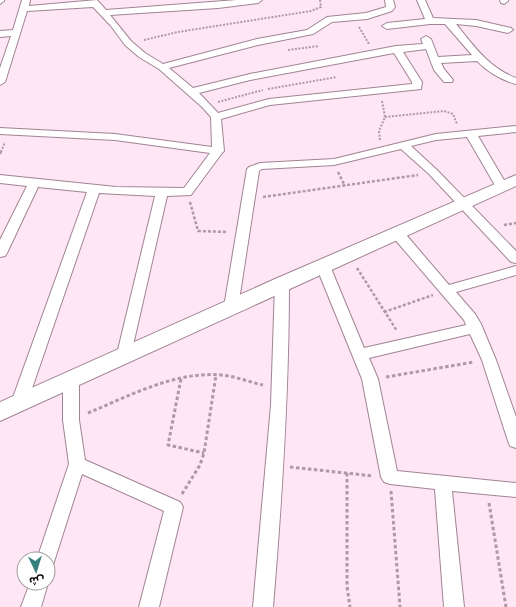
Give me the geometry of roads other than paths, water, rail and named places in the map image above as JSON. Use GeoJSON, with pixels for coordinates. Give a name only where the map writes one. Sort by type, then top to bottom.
{"type":"FeatureCollection","features":[{"type":"Feature","properties":{"kind":"street"},"geometry":{"type":"LineString","coordinates":[[102,12],[218,5],[258,0]]}},
{"type":"Feature","properties":{"kind":"street"},"geometry":{"type":"LineString","coordinates":[[162,67],[257,42],[310,32],[330,19],[374,14],[389,9],[391,7],[389,0]]}},
{"type":"Feature","properties":{"kind":"street"},"geometry":{"type":"LineString","coordinates":[[421,0],[430,21]]}},
{"type":"Feature","properties":{"kind":"street"},"geometry":{"type":"LineString","coordinates":[[0,82],[4,60],[17,33],[26,5],[94,2],[114,24],[128,43],[142,55],[162,67],[191,92],[216,117],[218,151],[187,192],[162,193],[94,190],[0,179]]}},
{"type":"Feature","properties":{"kind":"street"},"geometry":{"type":"LineString","coordinates":[[387,26],[430,21],[448,21],[476,23],[508,30]]}},
{"type":"Feature","properties":{"kind":"street"},"geometry":{"type":"LineString","coordinates":[[448,21],[478,58],[501,75],[516,81]]}},
{"type":"Feature","properties":{"kind":"street"},"geometry":{"type":"LineString","coordinates":[[0,34],[17,33]]}},
{"type":"Feature","properties":{"kind":"street"},"geometry":{"type":"LineString","coordinates":[[191,92],[250,77],[427,42],[439,70],[448,80]]}},
{"type":"Feature","properties":{"kind":"street"},"geometry":{"type":"LineString","coordinates":[[216,117],[269,102],[414,88],[418,86],[414,76],[396,49]]}},
{"type":"Feature","properties":{"kind":"street"},"geometry":{"type":"LineString","coordinates":[[434,60],[478,58]]}},
{"type":"Feature","properties":{"kind":"street"},"geometry":{"type":"LineString","coordinates":[[0,131],[115,137],[218,151]]}},
{"type":"Feature","properties":{"kind":"street"},"geometry":{"type":"LineString","coordinates":[[231,307],[253,169],[256,167],[334,162],[382,152],[436,137],[514,131]]}},
{"type":"Feature","properties":{"kind":"street"},"geometry":{"type":"LineString","coordinates":[[10,407],[124,354],[509,184],[467,134]]}},
{"type":"Feature","properties":{"kind":"street"},"geometry":{"type":"LineString","coordinates":[[403,145],[433,172],[516,259]]}},
{"type":"Feature","properties":{"kind":"street"},"geometry":{"type":"LineString","coordinates":[[0,253],[34,183]]}},
{"type":"Feature","properties":{"kind":"street"},"geometry":{"type":"LineString","coordinates":[[10,407],[94,190]]}},
{"type":"Feature","properties":{"kind":"street"},"geometry":{"type":"LineString","coordinates":[[124,354],[162,193]]}},
{"type":"Feature","properties":{"kind":"street"},"geometry":{"type":"LineString","coordinates":[[397,233],[447,290],[470,318],[476,328],[489,360],[516,441]]}},
{"type":"Feature","properties":{"kind":"street"},"geometry":{"type":"LineString","coordinates":[[323,266],[370,379],[390,477],[516,490]]}},
{"type":"Feature","properties":{"kind":"street"},"geometry":{"type":"LineString","coordinates":[[447,290],[516,270]]}},
{"type":"Feature","properties":{"kind":"street"},"geometry":{"type":"LineString","coordinates":[[262,607],[276,466],[280,388],[282,284]]}},
{"type":"Feature","properties":{"kind":"street"},"geometry":{"type":"LineString","coordinates":[[360,354],[476,328]]}},
{"type":"Feature","properties":{"kind":"street"},"geometry":{"type":"LineString","coordinates":[[49,551],[77,464],[71,420],[71,379]]}},
{"type":"Feature","properties":{"kind":"street"},"geometry":{"type":"LineString","coordinates":[[77,464],[174,507],[149,607]]}},
{"type":"Feature","properties":{"kind":"street"},"geometry":{"type":"LineString","coordinates":[[443,482],[454,607]]}},
{"type":"Feature","properties":{"kind":"street"},"geometry":{"type":"LineString","coordinates":[[31,607],[36,591]]}}]}
